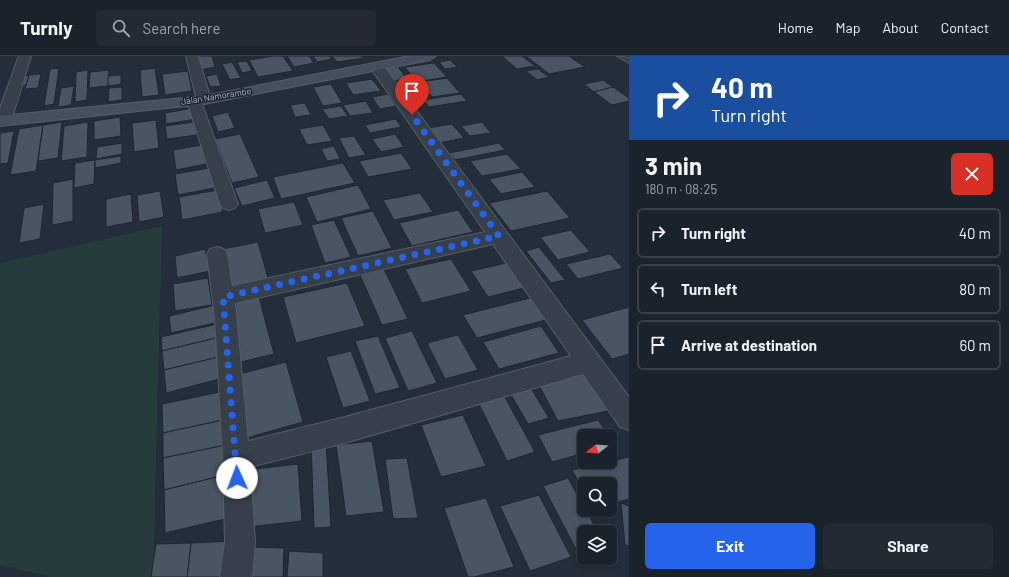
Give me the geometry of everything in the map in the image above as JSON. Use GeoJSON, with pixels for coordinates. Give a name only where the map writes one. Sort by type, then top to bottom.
{"type":"FeatureCollection","features":[{"type":"Feature","properties":{"kind":"main road","name":"Jalan Namorambe"},"geometry":{"type":"LineString","coordinates":[[1,121],[199,100],[377,67],[404,58],[430,56]]}},
{"type":"Feature","properties":{"kind":"street"},"geometry":{"type":"LineString","coordinates":[[1,121],[25,56]]}},
{"type":"Feature","properties":{"kind":"street"},"geometry":{"type":"LineString","coordinates":[[192,56],[199,100],[229,204]]}},
{"type":"Feature","properties":{"kind":"street"},"geometry":{"type":"LineString","coordinates":[[377,67],[629,418]]}},
{"type":"Feature","properties":{"kind":"street"},"geometry":{"type":"LineString","coordinates":[[223,297],[499,236]]}},
{"type":"Feature","properties":{"kind":"street"},"geometry":{"type":"LineString","coordinates":[[218,254],[236,457],[240,542],[236,577]]}},
{"type":"Feature","properties":{"kind":"street"},"geometry":{"type":"LineString","coordinates":[[236,457],[342,431],[589,362]]}},
{"type":"Feature","properties":{"kind":"lane"},"geometry":{"type":"LineString","coordinates":[[621,56],[629,61]]}},
{"type":"Feature","properties":{"kind":"green space"},"geometry":{"type":"Polygon","coordinates":[[[162,226],[153,577],[51,577],[0,565],[0,263],[162,226]]]}},
{"type":"Feature","properties":{"kind":"building"},"geometry":{"type":"Polygon","coordinates":[[[195,56],[212,56],[215,67],[199,70],[195,56]]]}},
{"type":"Feature","properties":{"kind":"building"},"geometry":{"type":"Polygon","coordinates":[[[283,56],[293,71],[258,77],[249,60],[283,56]]]}},
{"type":"Feature","properties":{"kind":"building"},"geometry":{"type":"Polygon","coordinates":[[[287,56],[309,56],[314,63],[294,67],[287,56]]]}},
{"type":"Feature","properties":{"kind":"building"},"geometry":{"type":"Polygon","coordinates":[[[313,56],[329,56],[332,59],[317,62],[313,56]]]}},
{"type":"Feature","properties":{"kind":"building"},"geometry":{"type":"Polygon","coordinates":[[[332,56],[362,56],[364,58],[337,62],[332,56]]]}},
{"type":"Feature","properties":{"kind":"building"},"geometry":{"type":"Polygon","coordinates":[[[502,56],[522,56],[535,66],[517,69],[502,56]]]}},
{"type":"Feature","properties":{"kind":"building"},"geometry":{"type":"Polygon","coordinates":[[[526,56],[569,56],[585,67],[549,74],[526,56]]]}},
{"type":"Feature","properties":{"kind":"building"},"geometry":{"type":"Polygon","coordinates":[[[450,60],[457,67],[445,69],[439,62],[450,60]]]}},
{"type":"Feature","properties":{"kind":"building"},"geometry":{"type":"Polygon","coordinates":[[[247,61],[252,71],[242,73],[237,62],[247,61]]]}},
{"type":"Feature","properties":{"kind":"building"},"geometry":{"type":"Polygon","coordinates":[[[232,62],[241,78],[230,80],[222,64],[232,62]]]}},
{"type":"Feature","properties":{"kind":"building"},"geometry":{"type":"Polygon","coordinates":[[[434,63],[447,77],[416,82],[405,67],[434,63]]]}},
{"type":"Feature","properties":{"kind":"building"},"geometry":{"type":"Polygon","coordinates":[[[398,67],[407,79],[393,81],[384,69],[398,67]]]}},
{"type":"Feature","properties":{"kind":"building"},"geometry":{"type":"Polygon","coordinates":[[[59,68],[54,104],[44,106],[50,69],[59,68]]]}},
{"type":"Feature","properties":{"kind":"building"},"geometry":{"type":"Polygon","coordinates":[[[155,68],[159,95],[142,97],[140,70],[155,68]]]}},
{"type":"Feature","properties":{"kind":"building"},"geometry":{"type":"Polygon","coordinates":[[[538,69],[549,77],[537,80],[526,71],[538,69]]]}},
{"type":"Feature","properties":{"kind":"building"},"geometry":{"type":"Polygon","coordinates":[[[88,70],[87,100],[75,102],[76,72],[88,70]]]}},
{"type":"Feature","properties":{"kind":"building"},"geometry":{"type":"Polygon","coordinates":[[[109,70],[108,86],[89,88],[90,72],[109,70]]]}},
{"type":"Feature","properties":{"kind":"building"},"geometry":{"type":"Polygon","coordinates":[[[188,71],[192,91],[165,95],[162,74],[188,71]]]}},
{"type":"Feature","properties":{"kind":"building"},"geometry":{"type":"Polygon","coordinates":[[[41,74],[38,88],[25,89],[29,75],[41,74]]]}},
{"type":"Feature","properties":{"kind":"building"},"geometry":{"type":"Polygon","coordinates":[[[217,74],[221,86],[210,87],[206,76],[217,74]]]}},
{"type":"Feature","properties":{"kind":"building"},"geometry":{"type":"Polygon","coordinates":[[[29,75],[26,85],[17,86],[19,77],[29,75]]]}},
{"type":"Feature","properties":{"kind":"building"},"geometry":{"type":"Polygon","coordinates":[[[121,75],[121,84],[108,86],[108,76],[121,75]]]}},
{"type":"Feature","properties":{"kind":"building"},"geometry":{"type":"Polygon","coordinates":[[[447,78],[460,93],[432,97],[420,82],[447,78]]]}},
{"type":"Feature","properties":{"kind":"building"},"geometry":{"type":"Polygon","coordinates":[[[372,79],[381,91],[353,95],[346,83],[372,79]]]}},
{"type":"Feature","properties":{"kind":"building"},"geometry":{"type":"Polygon","coordinates":[[[411,80],[423,96],[407,99],[395,82],[411,80]]]}},
{"type":"Feature","properties":{"kind":"building"},"geometry":{"type":"Polygon","coordinates":[[[603,80],[613,87],[594,92],[584,84],[603,80]]]}},
{"type":"Feature","properties":{"kind":"building"},"geometry":{"type":"Polygon","coordinates":[[[331,84],[342,103],[323,106],[313,87],[331,84]]]}},
{"type":"Feature","properties":{"kind":"building"},"geometry":{"type":"Polygon","coordinates":[[[74,86],[71,105],[58,107],[61,88],[74,86]]]}},
{"type":"Feature","properties":{"kind":"building"},"geometry":{"type":"Polygon","coordinates":[[[122,87],[122,100],[108,102],[109,88],[122,87]]]}},
{"type":"Feature","properties":{"kind":"building"},"geometry":{"type":"Polygon","coordinates":[[[613,87],[629,98],[629,101],[612,105],[594,92],[613,87]]]}},
{"type":"Feature","properties":{"kind":"building"},"geometry":{"type":"Polygon","coordinates":[[[388,94],[396,106],[380,109],[372,97],[388,94]]]}},
{"type":"Feature","properties":{"kind":"building"},"geometry":{"type":"Polygon","coordinates":[[[461,94],[467,101],[429,107],[423,100],[461,94]]]}},
{"type":"Feature","properties":{"kind":"building"},"geometry":{"type":"Polygon","coordinates":[[[366,101],[373,113],[350,116],[343,105],[366,101]]]}},
{"type":"Feature","properties":{"kind":"building"},"geometry":{"type":"Polygon","coordinates":[[[305,103],[311,115],[295,117],[290,105],[305,103]]]}},
{"type":"Feature","properties":{"kind":"building"},"geometry":{"type":"Polygon","coordinates":[[[341,106],[348,116],[329,119],[322,109],[341,106]]]}},
{"type":"Feature","properties":{"kind":"building"},"geometry":{"type":"Polygon","coordinates":[[[194,108],[196,119],[166,124],[165,113],[194,108]]]}},
{"type":"Feature","properties":{"kind":"building"},"geometry":{"type":"Polygon","coordinates":[[[228,112],[235,128],[218,132],[212,116],[228,112]]]}},
{"type":"Feature","properties":{"kind":"building"},"geometry":{"type":"Polygon","coordinates":[[[120,117],[121,136],[94,140],[94,121],[120,117]]]}},
{"type":"Feature","properties":{"kind":"building"},"geometry":{"type":"Polygon","coordinates":[[[396,119],[401,127],[370,133],[365,125],[396,119]]]}},
{"type":"Feature","properties":{"kind":"building"},"geometry":{"type":"Polygon","coordinates":[[[156,120],[159,148],[134,152],[132,123],[156,120]]]}},
{"type":"Feature","properties":{"kind":"building"},"geometry":{"type":"Polygon","coordinates":[[[62,122],[58,158],[38,161],[43,125],[62,122]]]}},
{"type":"Feature","properties":{"kind":"building"},"geometry":{"type":"Polygon","coordinates":[[[88,122],[87,157],[61,161],[64,126],[88,122]]]}},
{"type":"Feature","properties":{"kind":"building"},"geometry":{"type":"Polygon","coordinates":[[[194,122],[197,135],[167,139],[165,126],[194,122]]]}},
{"type":"Feature","properties":{"kind":"building"},"geometry":{"type":"Polygon","coordinates":[[[482,122],[491,133],[470,136],[461,126],[482,122]]]}},
{"type":"Feature","properties":{"kind":"building"},"geometry":{"type":"Polygon","coordinates":[[[452,124],[464,138],[439,143],[428,128],[452,124]]]}},
{"type":"Feature","properties":{"kind":"building"},"geometry":{"type":"Polygon","coordinates":[[[43,125],[36,171],[10,175],[19,129],[43,125]]]}},
{"type":"Feature","properties":{"kind":"building"},"geometry":{"type":"Polygon","coordinates":[[[323,125],[332,141],[307,145],[299,129],[323,125]]]}},
{"type":"Feature","properties":{"kind":"building"},"geometry":{"type":"Polygon","coordinates":[[[14,131],[8,163],[0,164],[0,133],[14,131]]]}},
{"type":"Feature","properties":{"kind":"building"},"geometry":{"type":"Polygon","coordinates":[[[240,134],[259,177],[232,183],[215,139],[240,134]]]}},
{"type":"Feature","properties":{"kind":"building"},"geometry":{"type":"Polygon","coordinates":[[[395,134],[404,147],[381,152],[372,139],[395,134]]]}},
{"type":"Feature","properties":{"kind":"building"},"geometry":{"type":"Polygon","coordinates":[[[354,136],[366,155],[349,158],[339,138],[354,136]]]}},
{"type":"Feature","properties":{"kind":"building"},"geometry":{"type":"Polygon","coordinates":[[[122,143],[122,154],[96,159],[97,147],[122,143]]]}},
{"type":"Feature","properties":{"kind":"building"},"geometry":{"type":"Polygon","coordinates":[[[499,143],[505,150],[455,160],[449,153],[499,143]]]}},
{"type":"Feature","properties":{"kind":"building"},"geometry":{"type":"Polygon","coordinates":[[[202,145],[206,164],[176,170],[173,150],[202,145]]]}},
{"type":"Feature","properties":{"kind":"building"},"geometry":{"type":"Polygon","coordinates":[[[334,146],[340,159],[327,161],[321,149],[334,146]]]}},
{"type":"Feature","properties":{"kind":"building"},"geometry":{"type":"Polygon","coordinates":[[[401,153],[412,169],[368,177],[359,161],[401,153]]]}},
{"type":"Feature","properties":{"kind":"building"},"geometry":{"type":"Polygon","coordinates":[[[507,154],[521,169],[482,176],[470,161],[507,154]]]}},
{"type":"Feature","properties":{"kind":"building"},"geometry":{"type":"Polygon","coordinates":[[[121,156],[121,163],[95,168],[95,160],[121,156]]]}},
{"type":"Feature","properties":{"kind":"building"},"geometry":{"type":"Polygon","coordinates":[[[95,160],[94,184],[74,188],[75,163],[95,160]]]}},
{"type":"Feature","properties":{"kind":"building"},"geometry":{"type":"Polygon","coordinates":[[[343,163],[355,183],[281,199],[273,177],[343,163]]]}},
{"type":"Feature","properties":{"kind":"building"},"geometry":{"type":"Polygon","coordinates":[[[209,168],[214,188],[178,195],[175,174],[209,168]]]}},
{"type":"Feature","properties":{"kind":"building"},"geometry":{"type":"Polygon","coordinates":[[[522,172],[535,187],[501,194],[489,179],[522,172]]]}},
{"type":"Feature","properties":{"kind":"building"},"geometry":{"type":"Polygon","coordinates":[[[73,179],[73,221],[52,225],[53,183],[73,179]]]}},
{"type":"Feature","properties":{"kind":"building"},"geometry":{"type":"Polygon","coordinates":[[[267,180],[275,198],[242,206],[234,188],[267,180]]]}},
{"type":"Feature","properties":{"kind":"building"},"geometry":{"type":"Polygon","coordinates":[[[358,185],[371,209],[317,222],[306,197],[358,185]]]}},
{"type":"Feature","properties":{"kind":"building"},"geometry":{"type":"Polygon","coordinates":[[[218,190],[223,212],[182,220],[179,197],[218,190]]]}},
{"type":"Feature","properties":{"kind":"building"},"geometry":{"type":"Polygon","coordinates":[[[160,191],[164,217],[139,222],[137,195],[160,191]]]}},
{"type":"Feature","properties":{"kind":"building"},"geometry":{"type":"Polygon","coordinates":[[[547,191],[570,218],[511,231],[489,203],[547,191]]]}},
{"type":"Feature","properties":{"kind":"building"},"geometry":{"type":"Polygon","coordinates":[[[420,193],[433,212],[394,220],[383,200],[420,193]]]}},
{"type":"Feature","properties":{"kind":"building"},"geometry":{"type":"Polygon","coordinates":[[[131,194],[133,222],[106,227],[106,199],[131,194]]]}},
{"type":"Feature","properties":{"kind":"building"},"geometry":{"type":"Polygon","coordinates":[[[294,202],[303,225],[265,233],[258,209],[294,202]]]}},
{"type":"Feature","properties":{"kind":"building"},"geometry":{"type":"Polygon","coordinates":[[[44,204],[40,239],[19,243],[24,208],[44,204]]]}},
{"type":"Feature","properties":{"kind":"building"},"geometry":{"type":"Polygon","coordinates":[[[458,210],[473,232],[412,246],[399,223],[458,210]]]}},
{"type":"Feature","properties":{"kind":"building"},"geometry":{"type":"Polygon","coordinates":[[[373,211],[392,248],[358,256],[341,218],[373,211]]]}},
{"type":"Feature","properties":{"kind":"building"},"geometry":{"type":"Polygon","coordinates":[[[334,220],[351,257],[325,263],[311,225],[334,220]]]}},
{"type":"Feature","properties":{"kind":"building"},"geometry":{"type":"Polygon","coordinates":[[[571,230],[590,252],[558,260],[540,237],[571,230]]]}},
{"type":"Feature","properties":{"kind":"building"},"geometry":{"type":"Polygon","coordinates":[[[258,242],[268,278],[231,286],[223,249],[258,242]]]}},
{"type":"Feature","properties":{"kind":"building"},"geometry":{"type":"Polygon","coordinates":[[[539,247],[565,280],[551,283],[526,251],[539,247]]]}},
{"type":"Feature","properties":{"kind":"building"},"geometry":{"type":"Polygon","coordinates":[[[205,249],[210,271],[177,278],[175,256],[205,249]]]}},
{"type":"Feature","properties":{"kind":"building"},"geometry":{"type":"Polygon","coordinates":[[[610,254],[623,268],[578,279],[566,264],[610,254]]]}},
{"type":"Feature","properties":{"kind":"building"},"geometry":{"type":"Polygon","coordinates":[[[451,259],[471,291],[422,303],[405,269],[451,259]]]}},
{"type":"Feature","properties":{"kind":"building"},"geometry":{"type":"Polygon","coordinates":[[[506,263],[524,288],[488,297],[471,271],[506,263]]]}},
{"type":"Feature","properties":{"kind":"building"},"geometry":{"type":"Polygon","coordinates":[[[384,269],[408,319],[382,325],[360,275],[384,269]]]}},
{"type":"Feature","properties":{"kind":"building"},"geometry":{"type":"Polygon","coordinates":[[[208,278],[212,305],[175,311],[173,284],[208,278]]]}},
{"type":"Feature","properties":{"kind":"building"},"geometry":{"type":"Polygon","coordinates":[[[347,283],[365,326],[296,343],[283,297],[347,283]]]}},
{"type":"Feature","properties":{"kind":"building"},"geometry":{"type":"Polygon","coordinates":[[[259,297],[274,354],[241,362],[229,303],[259,297]]]}},
{"type":"Feature","properties":{"kind":"building"},"geometry":{"type":"Polygon","coordinates":[[[530,298],[546,320],[477,338],[463,315],[530,298]]]}},
{"type":"Feature","properties":{"kind":"building"},"geometry":{"type":"Polygon","coordinates":[[[220,304],[223,321],[171,333],[169,316],[220,304]]]}},
{"type":"Feature","properties":{"kind":"building"},"geometry":{"type":"Polygon","coordinates":[[[629,307],[629,354],[612,359],[582,320],[629,307]]]}},
{"type":"Feature","properties":{"kind":"building"},"geometry":{"type":"Polygon","coordinates":[[[217,324],[220,337],[162,351],[161,337],[217,324]]]}},
{"type":"Feature","properties":{"kind":"building"},"geometry":{"type":"Polygon","coordinates":[[[541,326],[559,353],[499,369],[483,342],[541,326]]]}},
{"type":"Feature","properties":{"kind":"building"},"geometry":{"type":"Polygon","coordinates":[[[412,331],[437,383],[408,391],[385,338],[412,331]]]}},
{"type":"Feature","properties":{"kind":"building"},"geometry":{"type":"Polygon","coordinates":[[[458,335],[478,370],[445,379],[427,343],[458,335]]]}},
{"type":"Feature","properties":{"kind":"building"},"geometry":{"type":"Polygon","coordinates":[[[378,336],[400,388],[375,394],[355,341],[378,336]]]}},
{"type":"Feature","properties":{"kind":"building"},"geometry":{"type":"Polygon","coordinates":[[[220,337],[223,356],[164,370],[162,351],[220,337]]]}},
{"type":"Feature","properties":{"kind":"building"},"geometry":{"type":"Polygon","coordinates":[[[351,351],[370,401],[343,408],[326,357],[351,351]]]}},
{"type":"Feature","properties":{"kind":"building"},"geometry":{"type":"Polygon","coordinates":[[[223,356],[227,377],[166,393],[164,370],[223,356]]]}},
{"type":"Feature","properties":{"kind":"building"},"geometry":{"type":"Polygon","coordinates":[[[286,362],[303,422],[243,439],[231,376],[286,362]]]}},
{"type":"Feature","properties":{"kind":"building"},"geometry":{"type":"Polygon","coordinates":[[[583,369],[608,411],[558,421],[535,378],[583,369]]]}},
{"type":"Feature","properties":{"kind":"building"},"geometry":{"type":"Polygon","coordinates":[[[529,385],[549,418],[528,424],[509,391],[529,385]]]}},
{"type":"Feature","properties":{"kind":"building"},"geometry":{"type":"Polygon","coordinates":[[[501,390],[535,452],[507,461],[475,396],[501,390]]]}},
{"type":"Feature","properties":{"kind":"building"},"geometry":{"type":"Polygon","coordinates":[[[220,392],[223,420],[163,433],[162,404],[220,392]]]}},
{"type":"Feature","properties":{"kind":"building"},"geometry":{"type":"Polygon","coordinates":[[[463,415],[486,466],[441,477],[421,425],[463,415]]]}},
{"type":"Feature","properties":{"kind":"building"},"geometry":{"type":"Polygon","coordinates":[[[223,420],[226,445],[163,458],[163,433],[223,420]]]}},
{"type":"Feature","properties":{"kind":"building"},"geometry":{"type":"Polygon","coordinates":[[[598,420],[604,429],[577,429],[577,455],[552,462],[538,435],[598,420]]]}},
{"type":"Feature","properties":{"kind":"building"},"geometry":{"type":"Polygon","coordinates":[[[326,441],[331,527],[314,528],[311,442],[326,441]]]}},
{"type":"Feature","properties":{"kind":"building"},"geometry":{"type":"Polygon","coordinates":[[[372,441],[384,512],[346,516],[336,445],[372,441]]]}},
{"type":"Feature","properties":{"kind":"building"},"geometry":{"type":"Polygon","coordinates":[[[226,445],[229,474],[164,490],[163,458],[226,445]]]}},
{"type":"Feature","properties":{"kind":"building"},"geometry":{"type":"Polygon","coordinates":[[[629,457],[629,499],[617,502],[617,477],[577,477],[577,479],[572,470],[617,469],[617,460],[629,457]]]}},
{"type":"Feature","properties":{"kind":"building"},"geometry":{"type":"Polygon","coordinates":[[[407,458],[418,518],[393,519],[385,459],[407,458]]]}},
{"type":"Feature","properties":{"kind":"building"},"geometry":{"type":"Polygon","coordinates":[[[298,464],[302,521],[248,527],[247,470],[298,464]]]}},
{"type":"Feature","properties":{"kind":"building"},"geometry":{"type":"Polygon","coordinates":[[[229,474],[233,517],[165,533],[164,490],[229,474]]]}},
{"type":"Feature","properties":{"kind":"building"},"geometry":{"type":"Polygon","coordinates":[[[568,478],[577,494],[577,517],[590,517],[594,525],[577,525],[577,551],[543,486],[568,478]]]}},
{"type":"Feature","properties":{"kind":"building"},"geometry":{"type":"Polygon","coordinates":[[[539,495],[571,557],[530,571],[500,506],[539,495]]]}},
{"type":"Feature","properties":{"kind":"building"},"geometry":{"type":"Polygon","coordinates":[[[486,498],[514,567],[474,577],[468,577],[444,508],[486,498]]]}},
{"type":"Feature","properties":{"kind":"building"},"geometry":{"type":"Polygon","coordinates":[[[621,503],[629,506],[629,546],[625,545],[621,503]]]}},
{"type":"Feature","properties":{"kind":"building"},"geometry":{"type":"Polygon","coordinates":[[[234,541],[232,577],[187,577],[191,543],[234,541]]]}},
{"type":"Feature","properties":{"kind":"building"},"geometry":{"type":"Polygon","coordinates":[[[191,543],[187,577],[151,577],[156,544],[191,543]]]}},
{"type":"Feature","properties":{"kind":"building"},"geometry":{"type":"Polygon","coordinates":[[[246,547],[284,548],[283,577],[243,577],[246,547]]]}},
{"type":"Feature","properties":{"kind":"building"},"geometry":{"type":"Polygon","coordinates":[[[289,551],[323,553],[323,577],[287,577],[289,551]]]}},
{"type":"Feature","properties":{"kind":"route"},"geometry":{"type":"LineString","coordinates":[[237,478],[226,318],[223,297],[499,236],[412,115]]}}]}
